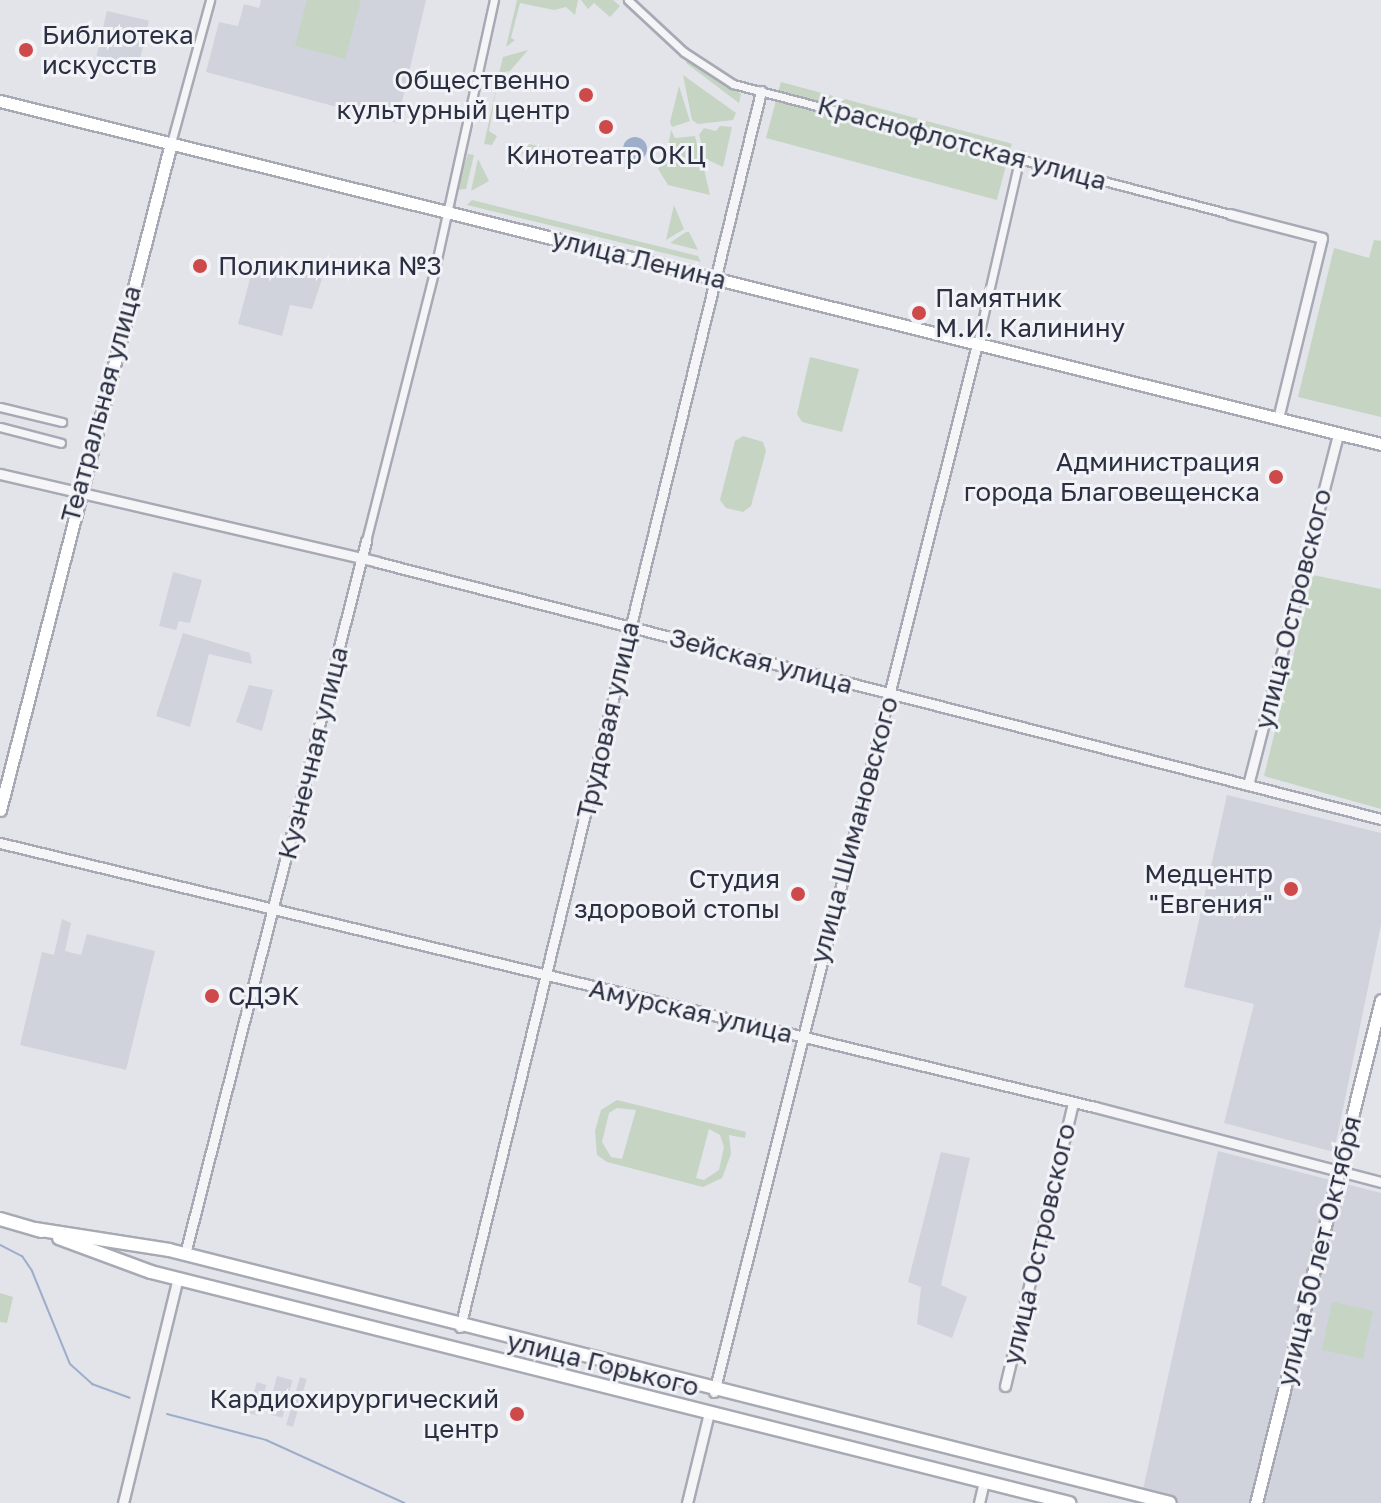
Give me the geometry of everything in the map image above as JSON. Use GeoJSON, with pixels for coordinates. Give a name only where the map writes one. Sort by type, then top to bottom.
{"type":"FeatureCollection","features":[{"type":"Feature","properties":{"kind":"main road","name":"улица Ленина"},"geometry":{"type":"LineString","coordinates":[[0,101],[1381,444]]}},
{"type":"Feature","properties":{"kind":"main road","name":"Театральная улица"},"geometry":{"type":"LineString","coordinates":[[0,810],[78,492],[171,143]]}},
{"type":"Feature","properties":{"kind":"main road","name":"улица 50 лет Октября"},"geometry":{"type":"LineString","coordinates":[[1256,1503],[1380,1005]]}},
{"type":"Feature","properties":{"kind":"main road","name":"улица Горького"},"geometry":{"type":"LineString","coordinates":[[0,1219],[178,1278],[1069,1503]]}},
{"type":"Feature","properties":{"kind":"main road","name":"улица Горького"},"geometry":{"type":"LineString","coordinates":[[35,1229],[185,1254],[460,1328],[1170,1503]]}},
{"type":"Feature","properties":{"kind":"main road","name":"Кузнечная улица"},"geometry":{"type":"LineString","coordinates":[[178,1278],[185,1254]]}},
{"type":"Feature","properties":{"kind":"main road","name":"Трудовая улица"},"geometry":{"type":"LineString","coordinates":[[455,1348],[460,1328]]}},
{"type":"Feature","properties":{"kind":"main road","name":"улица Шимановского"},"geometry":{"type":"LineString","coordinates":[[709,1413],[714,1392]]}},
{"type":"Feature","properties":{"kind":"main road"},"geometry":{"type":"LineString","coordinates":[[984,1482],[989,1459]]}},
{"type":"Feature","properties":{"kind":"street","name":"Театральная улица"},"geometry":{"type":"LineString","coordinates":[[171,143],[210,0]]}},
{"type":"Feature","properties":{"kind":"street","name":"Кузнечная улица"},"geometry":{"type":"LineString","coordinates":[[185,1254],[366,541],[494,0]]}},
{"type":"Feature","properties":{"kind":"street","name":"Краснофлотская улица"},"geometry":{"type":"LineString","coordinates":[[628,0],[684,52],[733,84],[1020,156],[1322,238],[1278,418]]}},
{"type":"Feature","properties":{"kind":"street","name":"Трудовая улица"},"geometry":{"type":"LineString","coordinates":[[460,1328],[718,279],[761,91]]}},
{"type":"Feature","properties":{"kind":"street","name":"улица Шимановского"},"geometry":{"type":"LineString","coordinates":[[714,1392],[977,344],[1020,156]]}},
{"type":"Feature","properties":{"kind":"street"},"geometry":{"type":"LineString","coordinates":[[0,407],[62,422]]}},
{"type":"Feature","properties":{"kind":"street"},"geometry":{"type":"LineString","coordinates":[[0,427],[61,443]]}},
{"type":"Feature","properties":{"kind":"street","name":"улица Островского"},"geometry":{"type":"LineString","coordinates":[[1248,785],[1338,434]]}},
{"type":"Feature","properties":{"kind":"street","name":"Зейская улица"},"geometry":{"type":"LineString","coordinates":[[0,474],[361,559],[1381,819]]}},
{"type":"Feature","properties":{"kind":"street","name":"Амурская улица"},"geometry":{"type":"LineString","coordinates":[[0,843],[1073,1102],[1381,1182]]}},
{"type":"Feature","properties":{"kind":"street","name":"улица Островского"},"geometry":{"type":"LineString","coordinates":[[1005,1386],[1073,1102]]}},
{"type":"Feature","properties":{"kind":"street","name":"Кузнечная улица"},"geometry":{"type":"LineString","coordinates":[[123,1503],[178,1278]]}},
{"type":"Feature","properties":{"kind":"street","name":"улица Шимановского"},"geometry":{"type":"LineString","coordinates":[[687,1503],[709,1413]]}},
{"type":"Feature","properties":{"kind":"street"},"geometry":{"type":"LineString","coordinates":[[979,1503],[984,1482]]}},
{"type":"Feature","properties":{"kind":"shaded area"},"geometry":{"type":"Polygon","coordinates":[[[261,0],[426,0],[397,123],[206,72],[219,22],[238,26],[244,4],[259,8],[261,0]]]}},
{"type":"Feature","properties":{"kind":"shaded area"},"geometry":{"type":"Polygon","coordinates":[[[107,11],[149,21],[139,65],[97,56],[107,11]]]}},
{"type":"Feature","properties":{"kind":"shaded area"},"geometry":{"type":"Polygon","coordinates":[[[283,266],[322,279],[312,309],[290,305],[282,336],[238,324],[252,271],[283,266]]]}},
{"type":"Feature","properties":{"kind":"shaded area"},"geometry":{"type":"Polygon","coordinates":[[[173,572],[202,580],[190,623],[179,621],[176,630],[159,626],[173,572]]]}},
{"type":"Feature","properties":{"kind":"shaded area"},"geometry":{"type":"Polygon","coordinates":[[[183,633],[250,653],[252,664],[209,654],[190,727],[156,716],[183,633]]]}},
{"type":"Feature","properties":{"kind":"shaded area"},"geometry":{"type":"Polygon","coordinates":[[[249,685],[273,690],[262,731],[236,722],[249,685]]]}},
{"type":"Feature","properties":{"kind":"shaded area"},"geometry":{"type":"Polygon","coordinates":[[[1227,795],[1381,833],[1381,925],[1334,1152],[1224,1123],[1254,1004],[1184,987],[1227,795]]]}},
{"type":"Feature","properties":{"kind":"shaded area"},"geometry":{"type":"Polygon","coordinates":[[[62,919],[71,923],[65,951],[81,955],[87,934],[155,951],[126,1070],[20,1045],[42,952],[54,955],[62,919]]]}},
{"type":"Feature","properties":{"kind":"shaded area"},"geometry":{"type":"Polygon","coordinates":[[[1218,1151],[1381,1193],[1381,1503],[1140,1503],[1218,1151]]]}},
{"type":"Feature","properties":{"kind":"shaded area"},"geometry":{"type":"Polygon","coordinates":[[[941,1152],[970,1158],[941,1285],[967,1297],[952,1338],[917,1324],[921,1287],[908,1282],[941,1152]]]}},
{"type":"Feature","properties":{"kind":"shaded area"},"geometry":{"type":"Polygon","coordinates":[[[277,1376],[292,1380],[282,1418],[267,1414],[277,1376]]]}},
{"type":"Feature","properties":{"kind":"shaded area"},"geometry":{"type":"Polygon","coordinates":[[[300,1377],[307,1379],[293,1427],[286,1425],[300,1377]]]}},
{"type":"Feature","properties":{"kind":"shaded area"},"geometry":{"type":"Polygon","coordinates":[[[257,1382],[267,1385],[257,1416],[248,1413],[257,1382]]]}},
{"type":"Feature","properties":{"kind":"green space"},"geometry":{"type":"Polygon","coordinates":[[[307,0],[361,0],[345,59],[295,46],[307,0]]]}},
{"type":"Feature","properties":{"kind":"green space"},"geometry":{"type":"Polygon","coordinates":[[[517,0],[578,0],[575,15],[566,7],[554,10],[520,3],[511,38],[515,40],[506,47],[517,0]]]}},
{"type":"Feature","properties":{"kind":"green space"},"geometry":{"type":"Polygon","coordinates":[[[581,0],[613,0],[620,6],[610,17],[594,3],[588,9],[581,0]]]}},
{"type":"Feature","properties":{"kind":"green space"},"geometry":{"type":"Polygon","coordinates":[[[528,50],[510,71],[499,73],[503,57],[528,50]]]}},
{"type":"Feature","properties":{"kind":"green space"},"geometry":{"type":"Polygon","coordinates":[[[688,59],[741,94],[739,103],[686,63],[688,59]]]}},
{"type":"Feature","properties":{"kind":"green space"},"geometry":{"type":"Polygon","coordinates":[[[683,75],[736,113],[733,120],[698,124],[692,120],[683,75]]]}},
{"type":"Feature","properties":{"kind":"green space"},"geometry":{"type":"Polygon","coordinates":[[[781,82],[1012,144],[997,200],[766,138],[781,82]]]}},
{"type":"Feature","properties":{"kind":"green space"},"geometry":{"type":"Polygon","coordinates":[[[497,85],[489,131],[497,136],[492,145],[484,144],[497,85]]]}},
{"type":"Feature","properties":{"kind":"green space"},"geometry":{"type":"Polygon","coordinates":[[[679,86],[690,121],[672,127],[670,122],[679,86]]]}},
{"type":"Feature","properties":{"kind":"green space"},"geometry":{"type":"Polygon","coordinates":[[[720,126],[732,127],[723,167],[706,159],[699,135],[704,128],[716,131],[720,126]]]}},
{"type":"Feature","properties":{"kind":"green space"},"geometry":{"type":"Polygon","coordinates":[[[671,130],[675,138],[695,136],[701,162],[667,153],[671,130]]]}},
{"type":"Feature","properties":{"kind":"green space"},"geometry":{"type":"Polygon","coordinates":[[[528,144],[554,151],[540,157],[521,153],[528,144]]]}},
{"type":"Feature","properties":{"kind":"green space"},"geometry":{"type":"Polygon","coordinates":[[[468,154],[474,155],[466,189],[456,190],[468,154]]]}},
{"type":"Feature","properties":{"kind":"green space"},"geometry":{"type":"Polygon","coordinates":[[[666,156],[704,169],[710,195],[668,185],[658,169],[666,156]]]}},
{"type":"Feature","properties":{"kind":"green space"},"geometry":{"type":"Polygon","coordinates":[[[478,159],[489,181],[471,191],[478,159]]]}},
{"type":"Feature","properties":{"kind":"green space"},"geometry":{"type":"Polygon","coordinates":[[[472,200],[698,256],[701,262],[467,205],[472,200]]]}},
{"type":"Feature","properties":{"kind":"green space"},"geometry":{"type":"Polygon","coordinates":[[[674,205],[684,229],[666,240],[674,205]]]}},
{"type":"Feature","properties":{"kind":"green space"},"geometry":{"type":"Polygon","coordinates":[[[689,232],[698,250],[670,243],[689,232]]]}},
{"type":"Feature","properties":{"kind":"green space"},"geometry":{"type":"Polygon","coordinates":[[[1374,240],[1381,241],[1381,417],[1298,397],[1334,248],[1369,258],[1374,240]]]}},
{"type":"Feature","properties":{"kind":"green space"},"geometry":{"type":"Polygon","coordinates":[[[810,357],[859,369],[842,432],[802,422],[797,414],[810,357]]]}},
{"type":"Feature","properties":{"kind":"green space"},"geometry":{"type":"Polygon","coordinates":[[[743,436],[763,442],[766,451],[751,506],[743,512],[726,508],[720,500],[735,441],[743,436]]]}},
{"type":"Feature","properties":{"kind":"green space"},"geometry":{"type":"Polygon","coordinates":[[[1313,575],[1381,589],[1381,809],[1264,776],[1313,575]]]}},
{"type":"Feature","properties":{"kind":"green space"},"geometry":{"type":"Polygon","coordinates":[[[617,1100],[746,1132],[745,1138],[729,1135],[731,1154],[722,1178],[703,1187],[607,1162],[597,1155],[595,1131],[601,1110],[617,1100]],[[617,1108],[609,1113],[602,1142],[611,1157],[622,1159],[636,1110],[617,1108]],[[709,1129],[696,1178],[704,1180],[719,1170],[724,1147],[720,1135],[709,1129]]]}},
{"type":"Feature","properties":{"kind":"green space"},"geometry":{"type":"Polygon","coordinates":[[[0,1293],[13,1297],[7,1323],[0,1322],[0,1293]]]}},
{"type":"Feature","properties":{"kind":"green space"},"geometry":{"type":"Polygon","coordinates":[[[1332,1302],[1373,1311],[1363,1359],[1322,1350],[1332,1302]]]}},
{"type":"Feature","properties":{"kind":"water"},"geometry":{"type":"Polygon","coordinates":[[[635,137],[644,140],[647,149],[644,158],[635,161],[626,158],[623,149],[626,140],[635,137]]]}},
{"type":"Feature","properties":{"kind":"waterway"},"geometry":{"type":"LineString","coordinates":[[0,1245],[22,1256],[32,1271],[70,1364],[92,1384],[130,1398]]}},
{"type":"Feature","properties":{"kind":"waterway"},"geometry":{"type":"LineString","coordinates":[[167,1414],[266,1440],[404,1503]]}},
{"type":"Feature","properties":{"kind":"place","name":"Библиотека искусств"},"geometry":{"type":"Point","coordinates":[26,50]}},
{"type":"Feature","properties":{"kind":"place","name":"Общественно культурный центр"},"geometry":{"type":"Point","coordinates":[586,95]}},
{"type":"Feature","properties":{"kind":"place","name":"Кинотеатр ОКЦ"},"geometry":{"type":"Point","coordinates":[606,127]}},
{"type":"Feature","properties":{"kind":"place","name":"Поликлиника №3"},"geometry":{"type":"Point","coordinates":[200,266]}},
{"type":"Feature","properties":{"kind":"place","name":"Памятник М.И. Калинину"},"geometry":{"type":"Point","coordinates":[919,313]}},
{"type":"Feature","properties":{"kind":"place","name":"Администрация города Благовещенска"},"geometry":{"type":"Point","coordinates":[1276,477]}},
{"type":"Feature","properties":{"kind":"place","name":"Медцентр \"Евгения\""},"geometry":{"type":"Point","coordinates":[1291,889]}},
{"type":"Feature","properties":{"kind":"place","name":"Студия здоровой стопы"},"geometry":{"type":"Point","coordinates":[798,894]}},
{"type":"Feature","properties":{"kind":"place","name":"СДЭК"},"geometry":{"type":"Point","coordinates":[212,996]}},
{"type":"Feature","properties":{"kind":"place","name":"Кардиохирургический центр"},"geometry":{"type":"Point","coordinates":[517,1414]}}]}
